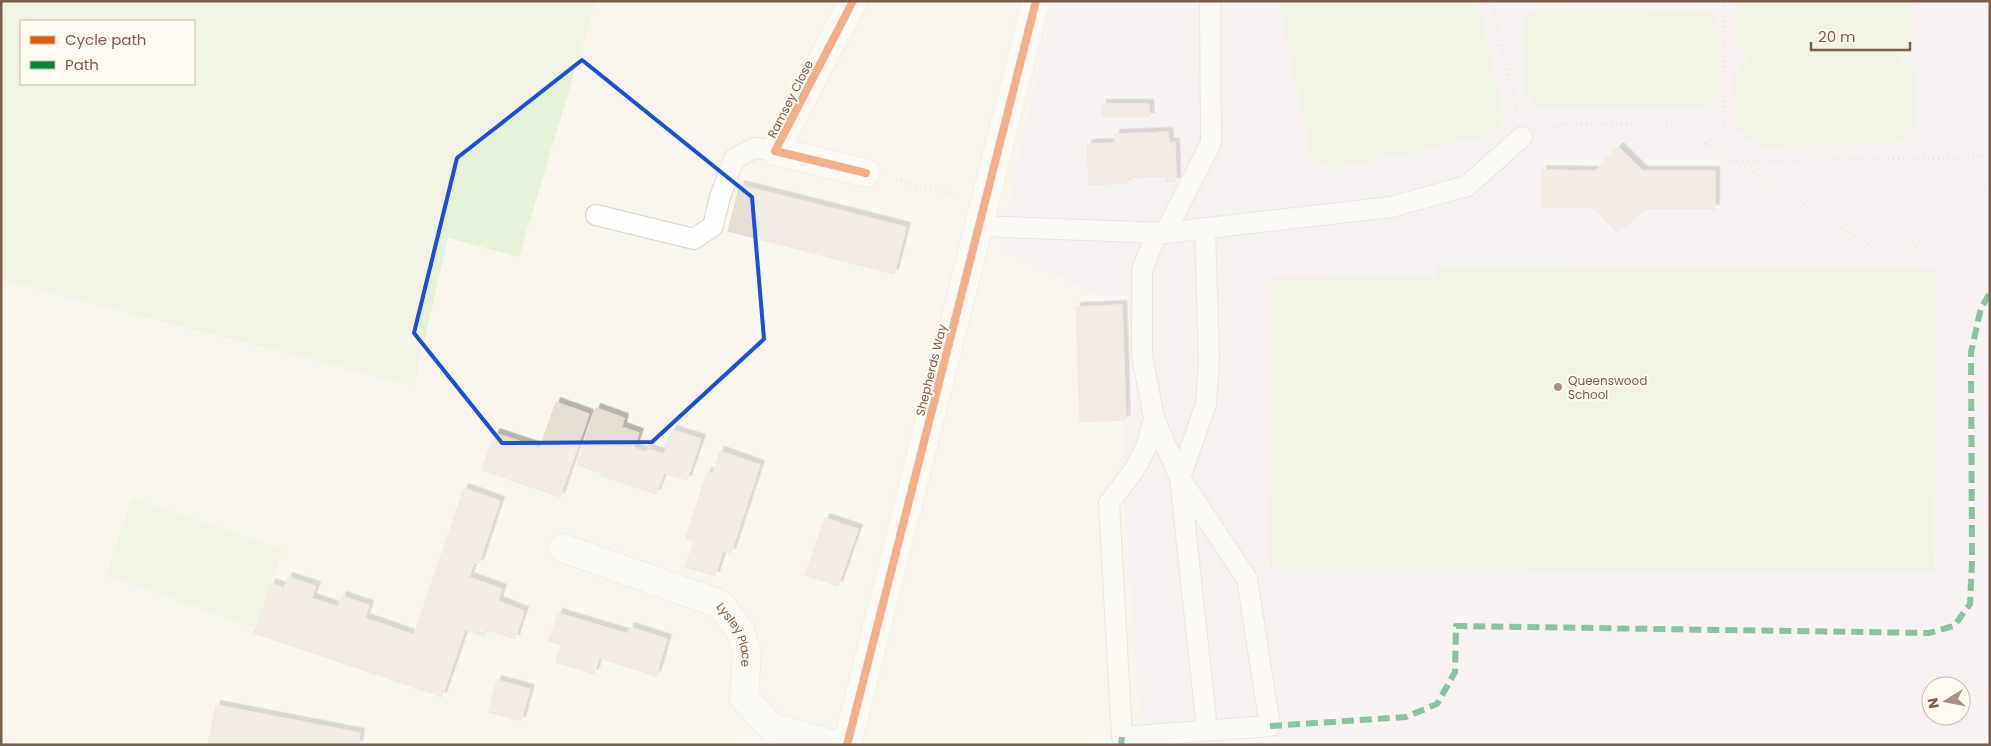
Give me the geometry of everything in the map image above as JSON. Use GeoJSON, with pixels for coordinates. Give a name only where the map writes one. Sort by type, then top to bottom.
{"type":"FeatureCollection","features":[{"type":"Feature","properties":{"kind":"street","name":"Ramsey Close"},"geometry":{"type":"LineString","coordinates":[[853,1],[775,151],[866,173]]}},
{"type":"Feature","properties":{"kind":"street","name":"Shepherds Way"},"geometry":{"type":"LineString","coordinates":[[848,745],[1036,1]]}},
{"type":"Feature","properties":{"kind":"street","name":"Lysley Place"},"geometry":{"type":"LineString","coordinates":[[563,548],[720,604],[740,630],[746,652],[744,698],[771,727],[836,745]]}},
{"type":"Feature","properties":{"kind":"lane"},"geometry":{"type":"LineString","coordinates":[[1154,418],[1146,448],[1134,470],[1109,503],[1122,737],[1207,729],[1270,726],[1247,579],[1180,478],[1154,418],[1142,354],[1142,270],[1211,143],[1210,1]]}},
{"type":"Feature","properties":{"kind":"lane"},"geometry":{"type":"LineString","coordinates":[[982,214],[1161,233],[1391,207],[1467,186],[1522,137]]}},
{"type":"Feature","properties":{"kind":"lane"},"geometry":{"type":"LineString","coordinates":[[596,215],[694,239],[713,226],[720,197],[734,159],[754,148],[775,151]]}},
{"type":"Feature","properties":{"kind":"lane"},"geometry":{"type":"LineString","coordinates":[[1205,228],[1209,361],[1206,404],[1180,478],[1207,729]]}},
{"type":"Feature","properties":{"kind":"path"},"geometry":{"type":"LineString","coordinates":[[1492,1],[1522,137],[1563,124],[1676,125],[1887,256],[1905,256],[1990,184]]}},
{"type":"Feature","properties":{"kind":"path"},"geometry":{"type":"LineString","coordinates":[[1705,144],[1725,124],[1724,1]]}},
{"type":"Feature","properties":{"kind":"path"},"geometry":{"type":"LineString","coordinates":[[1732,161],[1966,158],[1990,154]]}},
{"type":"Feature","properties":{"kind":"path"},"geometry":{"type":"LineString","coordinates":[[866,173],[982,214]]}},
{"type":"Feature","properties":{"kind":"highlighted area"},"geometry":{"type":"Polygon","coordinates":[[[582,60],[752,197],[764,339],[652,442],[502,443],[414,333],[457,158],[582,60]]]}},
{"type":"Feature","properties":{"kind":"shaded area","name":"Queenswood School"},"geometry":{"type":"Polygon","coordinates":[[[1053,1],[1990,1],[1990,745],[1153,745],[1139,703],[1122,466],[1129,309],[999,248],[1053,1]]]}},
{"type":"Feature","properties":{"kind":"green space"},"geometry":{"type":"Polygon","coordinates":[[[1,1],[596,1],[519,257],[448,238],[414,386],[1,280],[1,1]]]}},
{"type":"Feature","properties":{"kind":"green space"},"geometry":{"type":"Polygon","coordinates":[[[1279,1],[1478,1],[1504,119],[1494,135],[1332,169],[1311,157],[1279,1]]]}},
{"type":"Feature","properties":{"kind":"green space"},"geometry":{"type":"Polygon","coordinates":[[[1738,1],[1912,1],[1913,48],[1897,58],[1915,71],[1915,128],[1899,143],[1762,146],[1737,132],[1733,77],[1748,58],[1735,44],[1738,1]]]}},
{"type":"Feature","properties":{"kind":"green space"},"geometry":{"type":"Polygon","coordinates":[[[1541,7],[1708,11],[1720,27],[1721,91],[1702,109],[1537,108],[1525,92],[1522,21],[1541,7]]]}},
{"type":"Feature","properties":{"kind":"green space"},"geometry":{"type":"Polygon","coordinates":[[[1436,266],[1936,269],[1934,572],[1270,568],[1272,277],[1436,278],[1436,266]]]}},
{"type":"Feature","properties":{"kind":"green space"},"geometry":{"type":"Polygon","coordinates":[[[132,498],[283,550],[256,628],[106,575],[132,498]]]}},
{"type":"Feature","properties":{"kind":"building"},"geometry":{"type":"Polygon","coordinates":[[[1102,104],[1149,104],[1150,117],[1102,117],[1102,104]]]}},
{"type":"Feature","properties":{"kind":"building"},"geometry":{"type":"Polygon","coordinates":[[[1168,132],[1169,143],[1175,142],[1176,182],[1167,182],[1166,176],[1127,178],[1127,183],[1089,185],[1087,144],[1115,143],[1115,134],[1168,132]]]}},
{"type":"Feature","properties":{"kind":"building"},"geometry":{"type":"Polygon","coordinates":[[[1619,147],[1643,171],[1715,171],[1715,209],[1644,209],[1618,233],[1594,208],[1542,207],[1542,170],[1595,171],[1619,147]]]}},
{"type":"Feature","properties":{"kind":"building"},"geometry":{"type":"Polygon","coordinates":[[[740,185],[906,227],[894,274],[728,231],[740,185]]]}},
{"type":"Feature","properties":{"kind":"building"},"geometry":{"type":"Polygon","coordinates":[[[1122,305],[1126,420],[1080,422],[1076,307],[1122,305]]]}},
{"type":"Feature","properties":{"kind":"building"},"geometry":{"type":"Polygon","coordinates":[[[556,402],[589,414],[560,497],[482,470],[495,433],[540,448],[556,402]]]}},
{"type":"Feature","properties":{"kind":"building"},"geometry":{"type":"Polygon","coordinates":[[[596,408],[624,418],[622,427],[639,433],[634,448],[646,452],[647,449],[664,454],[672,430],[701,439],[687,480],[664,473],[656,494],[601,476],[601,473],[577,465],[596,408]]]}},
{"type":"Feature","properties":{"kind":"building"},"geometry":{"type":"Polygon","coordinates":[[[720,451],[760,465],[731,553],[723,551],[715,576],[685,567],[694,541],[686,538],[707,472],[713,473],[720,451]]]}},
{"type":"Feature","properties":{"kind":"building"},"geometry":{"type":"Polygon","coordinates":[[[464,488],[500,501],[479,564],[474,563],[469,577],[502,589],[498,601],[524,611],[515,639],[486,629],[484,636],[465,630],[442,697],[254,633],[271,583],[284,588],[288,577],[316,586],[312,598],[338,607],[342,596],[369,605],[365,618],[414,635],[464,488]]]}},
{"type":"Feature","properties":{"kind":"building"},"geometry":{"type":"Polygon","coordinates":[[[825,518],[858,529],[838,586],[805,575],[825,518]]]}},
{"type":"Feature","properties":{"kind":"building"},"geometry":{"type":"Polygon","coordinates":[[[558,613],[628,634],[630,627],[667,639],[656,676],[599,658],[594,674],[556,662],[561,645],[549,641],[558,613]]]}},
{"type":"Feature","properties":{"kind":"building"},"geometry":{"type":"Polygon","coordinates":[[[497,680],[530,689],[521,721],[488,712],[497,680]]]}},
{"type":"Feature","properties":{"kind":"building"},"geometry":{"type":"Polygon","coordinates":[[[216,705],[360,733],[358,745],[208,745],[216,705]]]}},
{"type":"Feature","properties":{"kind":"marked path"},"geometry":{"type":"LineString","coordinates":[[1270,726],[1406,717],[1437,704],[1455,672],[1456,626],[1929,633],[1954,626],[1970,604],[1972,562],[1971,352],[1981,308],[1990,293]]}},
{"type":"Feature","properties":{"kind":"marked path"},"geometry":{"type":"LineString","coordinates":[[1121,745],[1122,737]]}},
{"type":"Feature","properties":{"kind":"cycle path"},"geometry":{"type":"LineString","coordinates":[[853,1],[775,151],[866,173]]}},
{"type":"Feature","properties":{"kind":"cycle path"},"geometry":{"type":"LineString","coordinates":[[847,745],[1036,1]]}},
{"type":"Feature","properties":{"kind":"place","name":"Queenswood School"},"geometry":{"type":"Point","coordinates":[1558,387]}}]}
